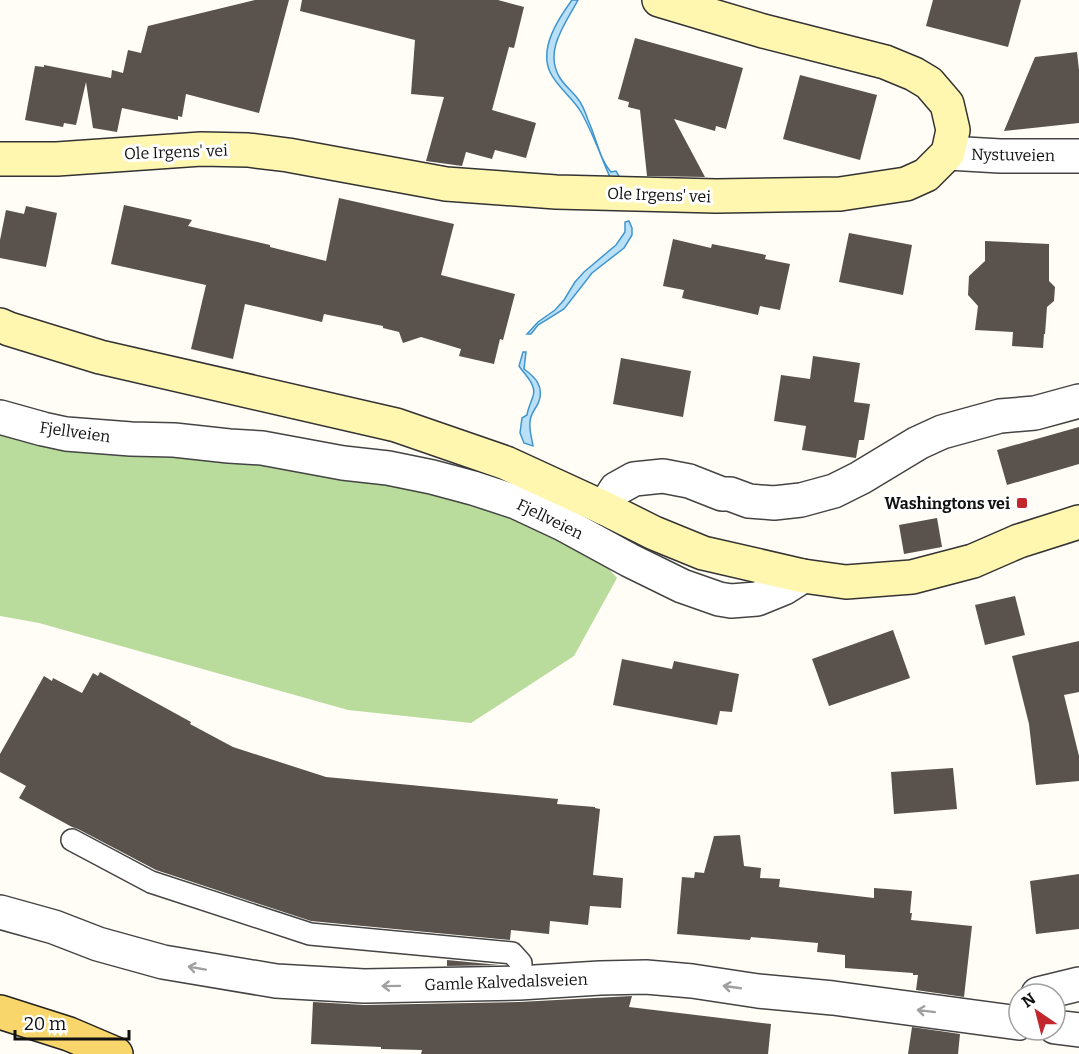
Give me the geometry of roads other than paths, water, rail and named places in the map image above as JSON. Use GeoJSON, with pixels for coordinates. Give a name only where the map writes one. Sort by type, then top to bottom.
{"type":"FeatureCollection","features":[{"type":"Feature","properties":{"kind":"main road"},"geometry":{"type":"LineString","coordinates":[[0,1012],[69,1034],[116,1054]]}},
{"type":"Feature","properties":{"kind":"street"},"geometry":{"type":"LineString","coordinates":[[659,0],[763,31],[885,62],[914,74],[929,83],[947,104],[953,130],[948,153]]}},
{"type":"Feature","properties":{"kind":"street","name":"Ole Irgens' vei"},"geometry":{"type":"LineString","coordinates":[[0,159],[57,159],[201,149],[248,150],[288,155],[446,184],[556,192],[716,196],[840,194],[906,184],[926,175],[948,153]]}},
{"type":"Feature","properties":{"kind":"street","name":"Nystuveien"},"geometry":{"type":"LineString","coordinates":[[948,153],[1000,156],[1079,156]]}},
{"type":"Feature","properties":{"kind":"street"},"geometry":{"type":"LineString","coordinates":[[0,325],[100,357],[396,424],[506,463],[654,533],[703,553],[803,576],[846,582],[912,577],[973,561],[1019,541],[1079,522]]}},
{"type":"Feature","properties":{"kind":"street"},"geometry":{"type":"LineString","coordinates":[[604,508],[616,489],[634,479],[663,476],[689,481],[722,494],[730,494],[749,501],[774,503],[801,500],[834,491],[918,443],[942,432],[1000,416],[1035,413],[1079,401]]}},
{"type":"Feature","properties":{"kind":"street","name":"Fjellveien"},"geometry":{"type":"LineString","coordinates":[[0,417],[66,434],[262,448],[432,477],[516,502],[682,586],[719,599],[731,601],[757,599],[784,588],[803,576]]}},
{"type":"Feature","properties":{"kind":"street","name":"Gamle Kalvedalsveien"},"geometry":{"type":"LineString","coordinates":[[0,912],[54,927],[98,944],[163,962],[276,981],[364,986],[519,983],[646,977],[833,998],[1007,1021]]}},
{"type":"Feature","properties":{"kind":"street"},"geometry":{"type":"LineString","coordinates":[[984,1018],[1007,1006]]}},
{"type":"Feature","properties":{"kind":"lane"},"geometry":{"type":"LineString","coordinates":[[72,840],[151,882],[309,934],[512,953],[520,963],[519,983]]}},
{"type":"Feature","properties":{"kind":"water"},"geometry":{"type":"Polygon","coordinates":[[[572,0],[578,0],[558,38],[554,58],[555,68],[562,81],[581,104],[603,160],[611,172],[616,171],[620,185],[613,184],[581,112],[553,77],[547,63],[548,44],[561,16],[572,0]]]}},
{"type":"Feature","properties":{"kind":"water"},"geometry":{"type":"Polygon","coordinates":[[[629,221],[632,235],[624,248],[592,273],[564,309],[538,325],[531,334],[527,334],[538,322],[555,310],[584,272],[616,245],[625,232],[625,222],[629,221]]]}},
{"type":"Feature","properties":{"kind":"water"},"geometry":{"type":"Polygon","coordinates":[[[523,352],[526,352],[524,369],[535,379],[540,391],[539,401],[530,419],[533,446],[524,443],[520,433],[522,418],[527,415],[534,392],[530,380],[519,366],[523,352]]]}},
{"type":"Feature","properties":{"kind":"place","name":"Washingtons vei"},"geometry":{"type":"Point","coordinates":[1022,503]}}]}
